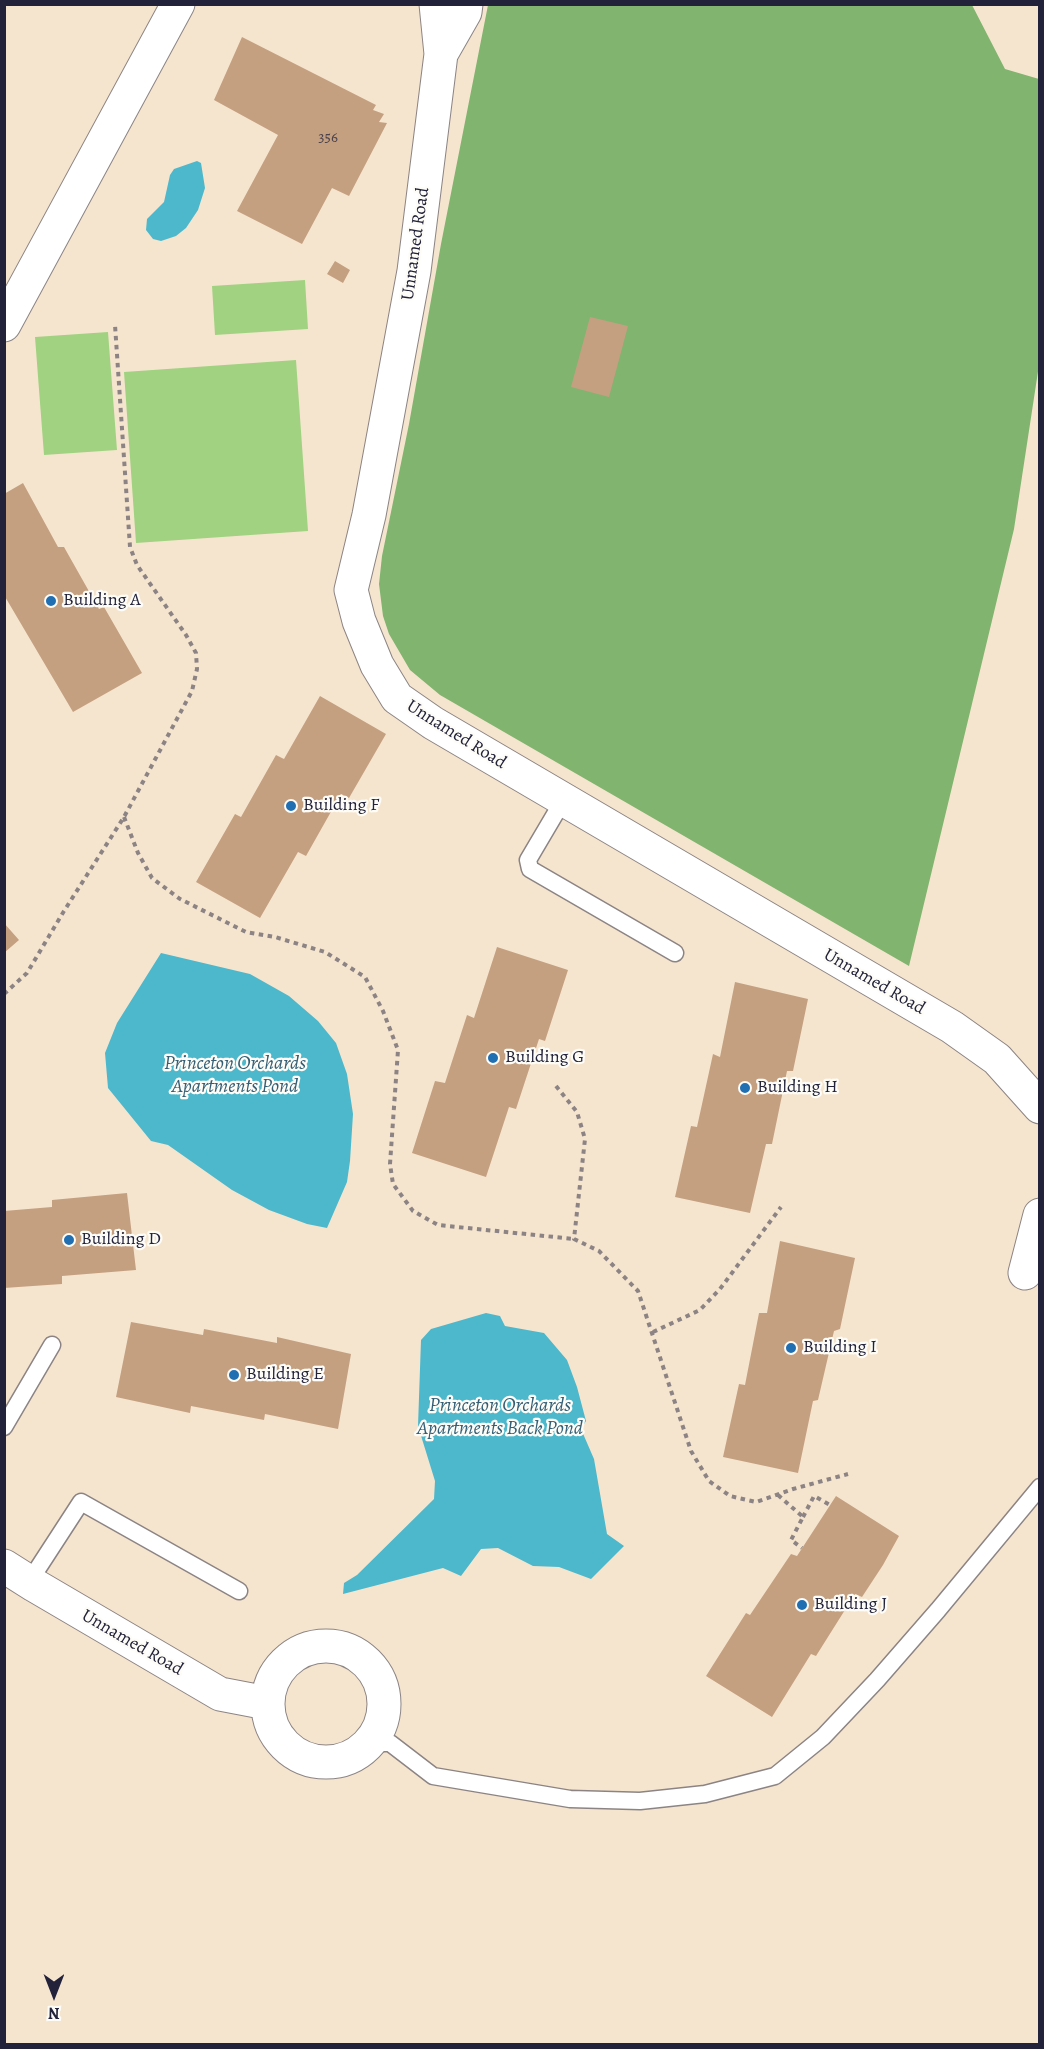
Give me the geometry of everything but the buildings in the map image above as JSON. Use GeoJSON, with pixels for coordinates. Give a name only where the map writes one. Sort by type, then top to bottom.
{"type":"FeatureCollection","features":[{"type":"Feature","properties":{"kind":"street"},"geometry":{"type":"LineString","coordinates":[[4,325],[178,4]]}},
{"type":"Feature","properties":{"kind":"street","name":"Unnamed Road"},"geometry":{"type":"LineString","coordinates":[[436,4],[441,54],[414,271],[369,515],[351,590],[359,621],[377,665],[397,698],[442,729],[952,1027],[998,1059],[1040,1107]]}},
{"type":"Feature","properties":{"kind":"street","name":"Unnamed Road"},"geometry":{"type":"LineString","coordinates":[[441,54],[465,12],[466,4]]}},
{"type":"Feature","properties":{"kind":"street"},"geometry":{"type":"LineString","coordinates":[[1025,1273],[1040,1215]]}},
{"type":"Feature","properties":{"kind":"street","name":"Unnamed Road"},"geometry":{"type":"LineString","coordinates":[[17,1574],[220,1694],[267,1703]]}},
{"type":"Feature","properties":{"kind":"street"},"geometry":{"type":"LineString","coordinates":[[329,1645],[347,1649],[364,1658],[376,1673],[384,1690],[385,1709],[380,1727],[370,1743],[354,1755],[335,1762],[314,1761],[296,1754],[280,1741],[270,1723],[267,1703],[270,1685],[279,1668],[293,1655],[310,1647],[329,1645]]}},
{"type":"Feature","properties":{"kind":"lane"},"geometry":{"type":"LineString","coordinates":[[564,799],[528,860],[530,869],[675,953]]}},
{"type":"Feature","properties":{"kind":"lane"},"geometry":{"type":"LineString","coordinates":[[4,1427],[52,1345]]}},
{"type":"Feature","properties":{"kind":"lane"},"geometry":{"type":"LineString","coordinates":[[370,1743],[390,1743],[433,1776],[570,1799],[640,1801],[694,1796],[776,1776],[823,1737],[877,1680],[938,1611],[1040,1487]]}},
{"type":"Feature","properties":{"kind":"lane"},"geometry":{"type":"LineString","coordinates":[[17,1574],[81,1502],[239,1591]]}},
{"type":"Feature","properties":{"kind":"path"},"geometry":{"type":"LineString","coordinates":[[4,994],[27,973],[124,817],[192,691],[197,669],[196,653],[137,565],[130,547],[115,325]]}},
{"type":"Feature","properties":{"kind":"path"},"geometry":{"type":"LineString","coordinates":[[124,817],[138,853],[152,878],[180,899],[246,933],[275,937],[325,952],[364,977],[383,1011],[398,1050],[390,1164],[393,1184],[413,1211],[438,1225],[574,1239],[599,1251],[638,1291],[680,1422],[691,1451],[709,1481],[730,1496],[756,1502],[848,1474]]}},
{"type":"Feature","properties":{"kind":"path"},"geometry":{"type":"LineString","coordinates":[[556,1086],[577,1112],[585,1139],[574,1239]]}},
{"type":"Feature","properties":{"kind":"path"},"geometry":{"type":"LineString","coordinates":[[653,1332],[700,1310],[734,1272],[781,1207]]}},
{"type":"Feature","properties":{"kind":"path"},"geometry":{"type":"LineString","coordinates":[[778,1495],[803,1517]]}},
{"type":"Feature","properties":{"kind":"path"},"geometry":{"type":"LineString","coordinates":[[802,1548],[791,1540],[814,1496],[830,1505]]}},
{"type":"Feature","properties":{"kind":"green space"},"geometry":{"type":"Polygon","coordinates":[[[488,5],[972,5],[1005,69],[1039,79],[1039,365],[1014,529],[909,966],[440,695],[410,670],[389,634],[383,616],[379,584],[382,556],[488,5]]]}},
{"type":"Feature","properties":{"kind":"green space"},"geometry":{"type":"Polygon","coordinates":[[[305,280],[308,329],[215,335],[212,286],[305,280]]]}},
{"type":"Feature","properties":{"kind":"green space"},"geometry":{"type":"Polygon","coordinates":[[[108,332],[117,450],[44,455],[35,337],[108,332]]]}},
{"type":"Feature","properties":{"kind":"green space"},"geometry":{"type":"Polygon","coordinates":[[[296,360],[308,531],[136,543],[124,372],[296,360]]]}},
{"type":"Feature","properties":{"kind":"water"},"geometry":{"type":"Polygon","coordinates":[[[197,161],[201,163],[205,188],[198,210],[186,228],[176,236],[161,241],[153,239],[146,230],[147,219],[164,202],[170,175],[174,169],[197,161]]]}},
{"type":"Feature","properties":{"kind":"water","name":"Princeton Orchards Apartments Pond"},"geometry":{"type":"Polygon","coordinates":[[[161,953],[250,974],[289,996],[318,1021],[336,1043],[347,1074],[353,1114],[347,1182],[327,1228],[307,1224],[269,1210],[232,1190],[168,1145],[151,1141],[108,1088],[105,1053],[117,1023],[161,953]]]}},
{"type":"Feature","properties":{"kind":"water","name":"Princeton Orchards Apartments Back Pond"},"geometry":{"type":"Polygon","coordinates":[[[486,1313],[500,1316],[505,1326],[544,1333],[567,1360],[586,1421],[581,1429],[594,1459],[607,1534],[624,1546],[591,1579],[559,1567],[533,1566],[498,1548],[481,1549],[461,1576],[443,1568],[343,1594],[344,1583],[357,1575],[434,1499],[435,1481],[418,1426],[421,1340],[431,1329],[486,1313]]]}},
{"type":"Feature","properties":{"kind":"place","name":"Building A"},"geometry":{"type":"Point","coordinates":[51,601]}},
{"type":"Feature","properties":{"kind":"place","name":"Building F"},"geometry":{"type":"Point","coordinates":[291,806]}},
{"type":"Feature","properties":{"kind":"place","name":"Building G"},"geometry":{"type":"Point","coordinates":[493,1058]}},
{"type":"Feature","properties":{"kind":"place","name":"Building H"},"geometry":{"type":"Point","coordinates":[745,1088]}},
{"type":"Feature","properties":{"kind":"place","name":"Building D"},"geometry":{"type":"Point","coordinates":[69,1240]}},
{"type":"Feature","properties":{"kind":"place","name":"Building I"},"geometry":{"type":"Point","coordinates":[791,1348]}},
{"type":"Feature","properties":{"kind":"place","name":"Building E"},"geometry":{"type":"Point","coordinates":[234,1375]}},
{"type":"Feature","properties":{"kind":"place","name":"Building J"},"geometry":{"type":"Point","coordinates":[802,1605]}}]}
